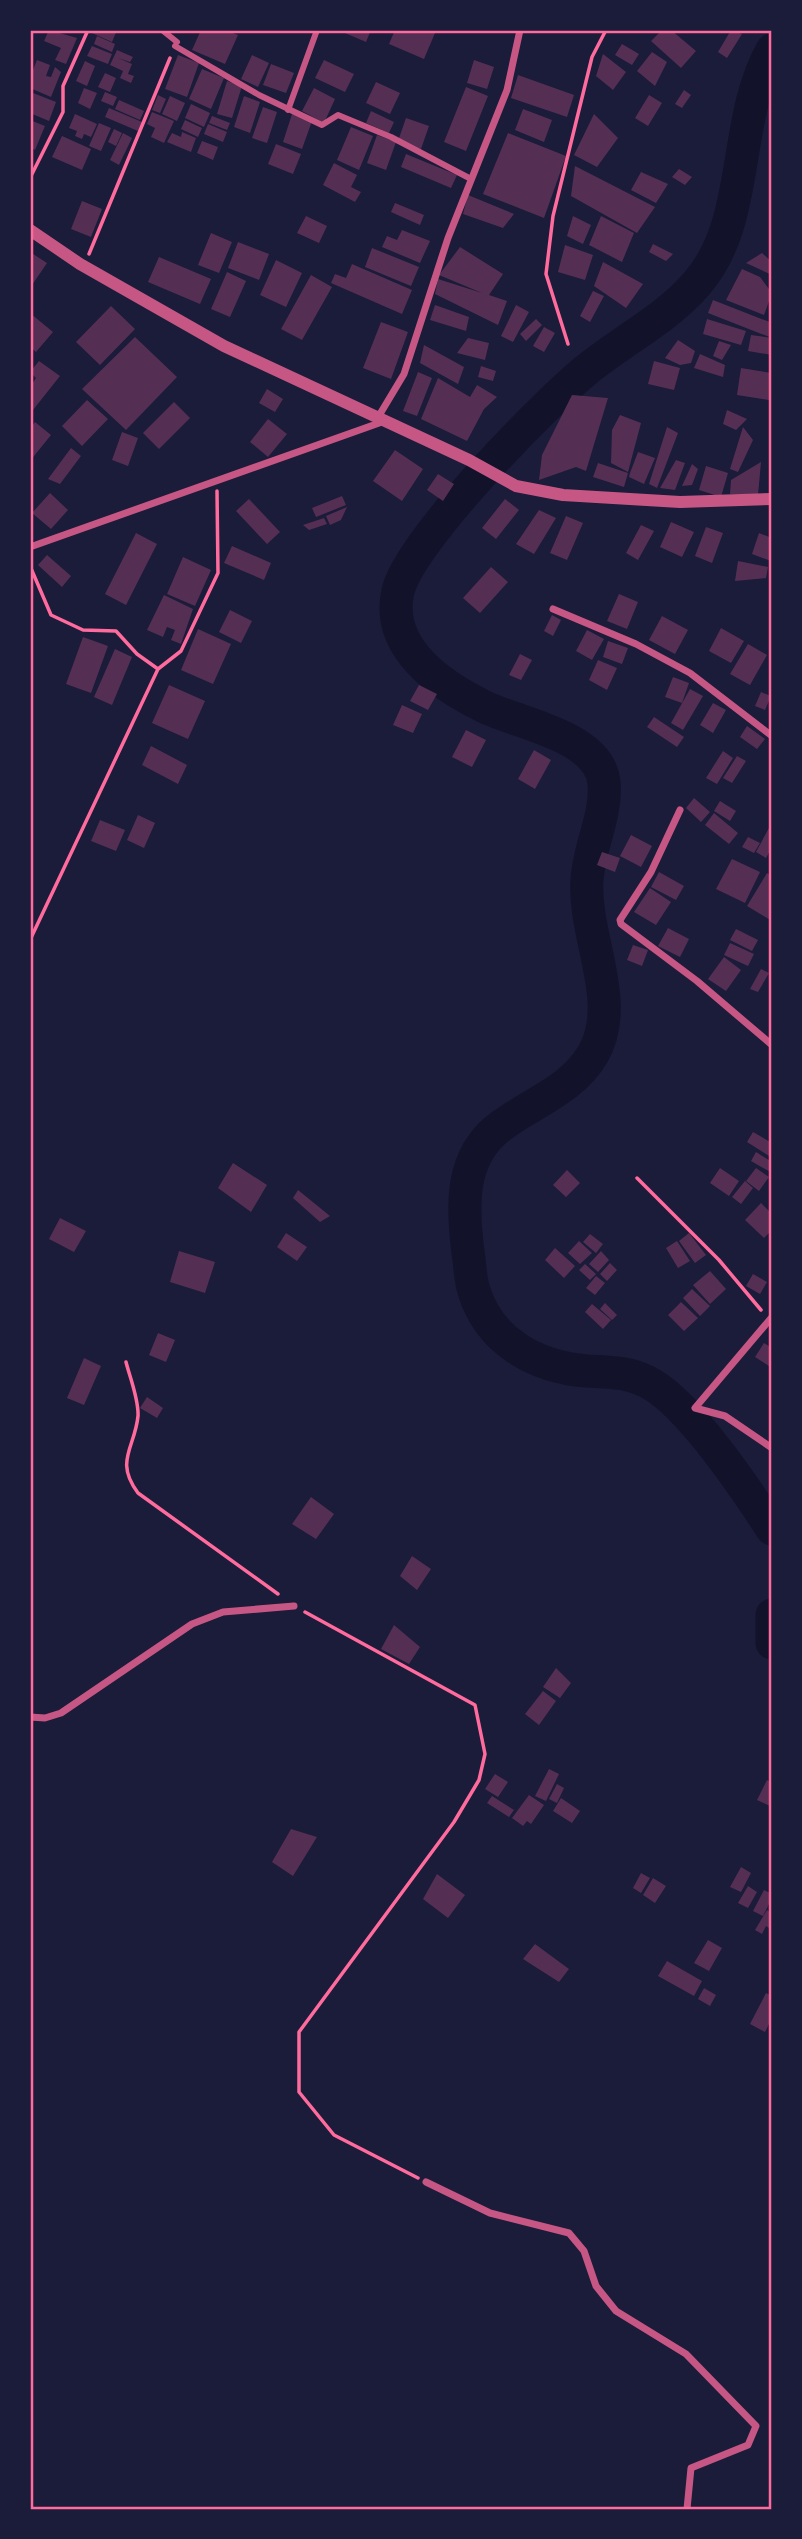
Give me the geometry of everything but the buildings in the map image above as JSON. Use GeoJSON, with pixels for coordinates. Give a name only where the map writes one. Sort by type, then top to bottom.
{"type":"FeatureCollection","features":[{"type":"Feature","properties":{"kind":"street"},"geometry":{"type":"LineString","coordinates":[[162,30],[176,44],[288,110],[322,125],[338,115],[391,137],[471,179]]}},
{"type":"Feature","properties":{"kind":"street"},"geometry":{"type":"LineString","coordinates":[[288,110],[317,30]]}},
{"type":"Feature","properties":{"kind":"street"},"geometry":{"type":"LineString","coordinates":[[30,548],[379,421],[404,374],[448,238],[507,90],[520,30]]}},
{"type":"Feature","properties":{"kind":"street"},"geometry":{"type":"LineString","coordinates":[[30,230],[84,266],[224,346],[379,421],[469,460],[516,486],[563,495],[680,502],[772,499]]}},
{"type":"Feature","properties":{"kind":"street"},"geometry":{"type":"LineString","coordinates":[[553,609],[636,644],[691,673],[772,736]]}},
{"type":"Feature","properties":{"kind":"street"},"geometry":{"type":"LineString","coordinates":[[680,810],[651,872],[620,920],[621,924],[697,981],[772,1045]]}},
{"type":"Feature","properties":{"kind":"street"},"geometry":{"type":"LineString","coordinates":[[771,1318],[695,1408],[725,1416],[772,1448]]}},
{"type":"Feature","properties":{"kind":"street"},"geometry":{"type":"LineString","coordinates":[[30,1717],[45,1718],[61,1713],[192,1624],[223,1612],[295,1606]]}},
{"type":"Feature","properties":{"kind":"street"},"geometry":{"type":"LineString","coordinates":[[426,2182],[490,2213],[569,2233],[584,2251],[596,2286],[616,2311],[687,2354],[756,2426],[748,2445],[691,2468],[687,2509]]}},
{"type":"Feature","properties":{"kind":"path"},"geometry":{"type":"LineString","coordinates":[[30,178],[63,112],[63,86],[88,30]]}},
{"type":"Feature","properties":{"kind":"path"},"geometry":{"type":"LineString","coordinates":[[568,344],[546,274],[553,216],[592,57],[606,30]]}},
{"type":"Feature","properties":{"kind":"path"},"geometry":{"type":"LineString","coordinates":[[84,266],[176,44]]}},
{"type":"Feature","properties":{"kind":"path"},"geometry":{"type":"LineString","coordinates":[[30,940],[158,669],[181,651],[218,573],[217,481]]}},
{"type":"Feature","properties":{"kind":"path"},"geometry":{"type":"LineString","coordinates":[[30,566],[51,615],[83,630],[116,631],[137,654],[158,669]]}},
{"type":"Feature","properties":{"kind":"path"},"geometry":{"type":"LineString","coordinates":[[637,1178],[719,1260],[771,1318]]}},
{"type":"Feature","properties":{"kind":"path"},"geometry":{"type":"LineString","coordinates":[[126,1362],[138,1415],[128,1444],[127,1478],[138,1493],[295,1606],[475,1705],[485,1754],[480,1780],[454,1822],[299,2032],[299,2092],[334,2135],[426,2182]]}},
{"type":"Feature","properties":{"kind":"waterway"},"geometry":{"type":"LineString","coordinates":[[772,50],[751,107],[734,200],[715,257],[686,295],[590,367],[543,410],[482,473],[452,507],[408,568],[398,591],[396,611],[400,630],[408,647],[434,675],[485,707],[574,743],[599,767],[604,783],[603,807],[587,880],[590,924],[603,991],[601,1034],[593,1054],[574,1077],[501,1126],[488,1138],[471,1167],[465,1200],[466,1235],[471,1277],[481,1309],[503,1338],[533,1357],[568,1369],[629,1375],[653,1385],[669,1397],[718,1451],[772,1529]]}},
{"type":"Feature","properties":{"kind":"waterway"},"geometry":{"type":"LineString","coordinates":[[772,1615],[772,1643]]}}]}
